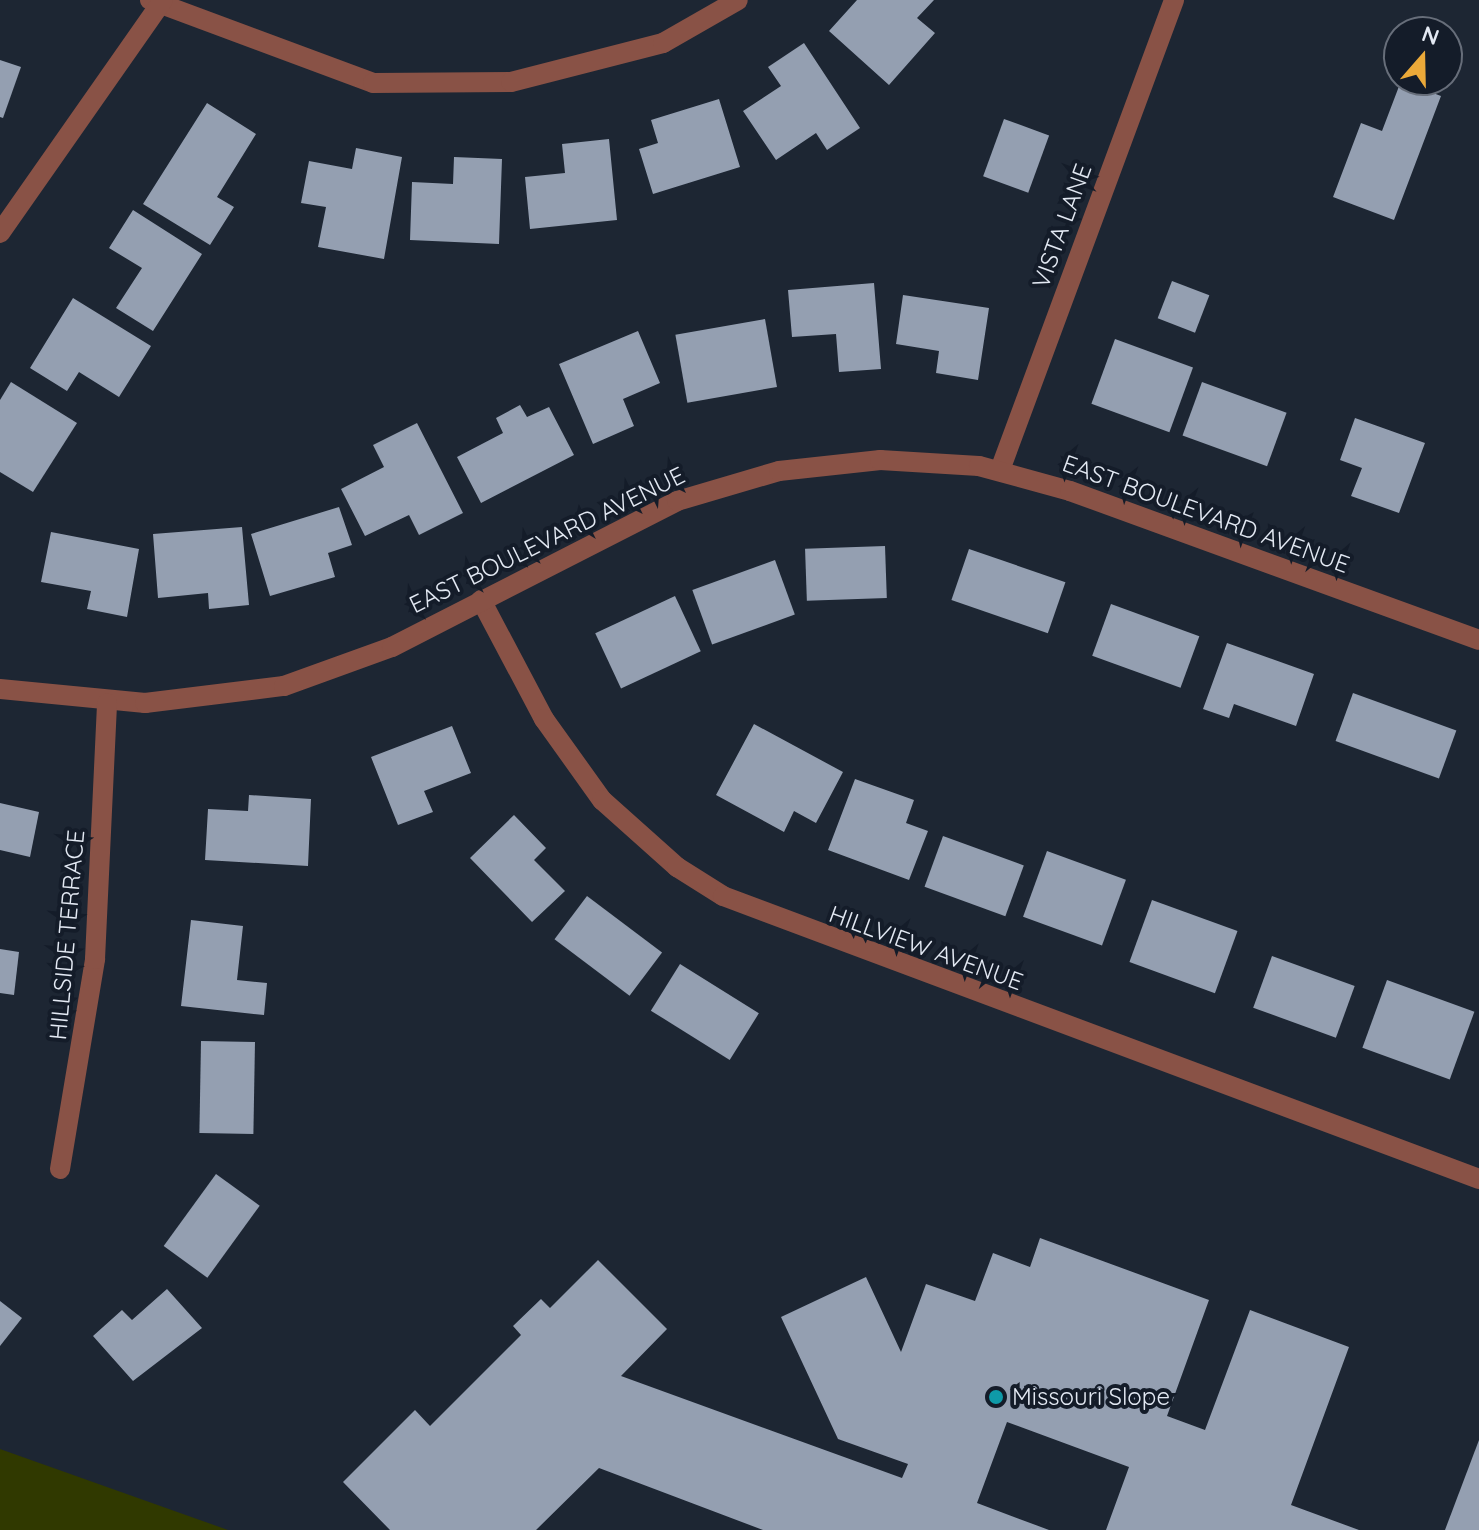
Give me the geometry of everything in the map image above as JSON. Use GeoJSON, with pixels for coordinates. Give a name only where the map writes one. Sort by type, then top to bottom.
{"type":"FeatureCollection","features":[{"type":"Feature","properties":{"kind":"street"},"geometry":{"type":"LineString","coordinates":[[0,233],[158,1],[388,83],[511,82],[663,43],[738,0]]}},
{"type":"Feature","properties":{"kind":"street","name":"VISTA LANE"},"geometry":{"type":"LineString","coordinates":[[1000,470],[1174,0]]}},
{"type":"Feature","properties":{"kind":"street","name":"EAST BOULEVARD AVENUE"},"geometry":{"type":"LineString","coordinates":[[0,689],[107,703],[208,700],[284,686],[392,647],[648,513],[746,479],[880,460],[1000,470],[1479,640]]}},
{"type":"Feature","properties":{"kind":"street","name":"HILLVIEW AVENUE"},"geometry":{"type":"LineString","coordinates":[[481,600],[544,719],[586,780],[638,835],[723,896],[1479,1179]]}},
{"type":"Feature","properties":{"kind":"street","name":"HILLSIDE TERRACE"},"geometry":{"type":"LineString","coordinates":[[60,1169],[95,959],[107,703]]}},
{"type":"Feature","properties":{"kind":"green space"},"geometry":{"type":"Polygon","coordinates":[[[0,1449],[228,1530],[0,1530],[0,1449]]]}},
{"type":"Feature","properties":{"kind":"building"},"geometry":{"type":"Polygon","coordinates":[[[857,0],[934,0],[917,18],[935,33],[889,85],[829,31],[857,0]]]}},
{"type":"Feature","properties":{"kind":"building"},"geometry":{"type":"Polygon","coordinates":[[[804,43],[860,128],[827,150],[816,133],[776,160],[743,111],[781,86],[768,67],[804,43]]]}},
{"type":"Feature","properties":{"kind":"building"},"geometry":{"type":"Polygon","coordinates":[[[0,60],[21,67],[3,118],[0,117],[0,60]]]}},
{"type":"Feature","properties":{"kind":"building"},"geometry":{"type":"Polygon","coordinates":[[[1395,96],[1441,96],[1394,220],[1333,197],[1361,123],[1382,131],[1395,96]]]}},
{"type":"Feature","properties":{"kind":"building"},"geometry":{"type":"Polygon","coordinates":[[[719,99],[740,167],[653,194],[639,149],[658,143],[651,120],[719,99]]]}},
{"type":"Feature","properties":{"kind":"building"},"geometry":{"type":"Polygon","coordinates":[[[207,103],[256,134],[217,197],[234,207],[210,245],[143,204],[207,103]]]}},
{"type":"Feature","properties":{"kind":"building"},"geometry":{"type":"Polygon","coordinates":[[[1004,119],[1049,135],[1028,193],[983,176],[1004,119]]]}},
{"type":"Feature","properties":{"kind":"building"},"geometry":{"type":"Polygon","coordinates":[[[609,139],[617,220],[530,229],[525,177],[565,173],[562,144],[609,139]]]}},
{"type":"Feature","properties":{"kind":"building"},"geometry":{"type":"Polygon","coordinates":[[[356,148],[402,157],[384,259],[318,247],[326,207],[301,203],[309,161],[352,169],[356,148]]]}},
{"type":"Feature","properties":{"kind":"building"},"geometry":{"type":"Polygon","coordinates":[[[454,157],[502,159],[499,244],[410,240],[412,182],[453,184],[454,157]]]}},
{"type":"Feature","properties":{"kind":"building"},"geometry":{"type":"Polygon","coordinates":[[[133,210],[202,254],[153,331],[116,308],[142,268],[109,248],[133,210]]]}},
{"type":"Feature","properties":{"kind":"building"},"geometry":{"type":"Polygon","coordinates":[[[1172,281],[1209,295],[1195,333],[1158,318],[1172,281]]]}},
{"type":"Feature","properties":{"kind":"building"},"geometry":{"type":"Polygon","coordinates":[[[874,283],[881,369],[839,372],[836,334],[792,337],[788,290],[874,283]]]}},
{"type":"Feature","properties":{"kind":"building"},"geometry":{"type":"Polygon","coordinates":[[[903,295],[989,308],[978,380],[936,373],[939,351],[896,344],[903,295]]]}},
{"type":"Feature","properties":{"kind":"building"},"geometry":{"type":"Polygon","coordinates":[[[73,298],[151,346],[119,397],[79,372],[67,391],[30,368],[73,298]]]}},
{"type":"Feature","properties":{"kind":"building"},"geometry":{"type":"Polygon","coordinates":[[[765,319],[777,387],[687,403],[675,335],[765,319]]]}},
{"type":"Feature","properties":{"kind":"building"},"geometry":{"type":"Polygon","coordinates":[[[638,331],[660,383],[623,399],[634,426],[593,444],[559,364],[638,331]]]}},
{"type":"Feature","properties":{"kind":"building"},"geometry":{"type":"Polygon","coordinates":[[[1115,339],[1193,367],[1169,432],[1091,404],[1115,339]]]}},
{"type":"Feature","properties":{"kind":"building"},"geometry":{"type":"Polygon","coordinates":[[[11,382],[77,423],[33,492],[0,472],[0,400],[11,382]]]}},
{"type":"Feature","properties":{"kind":"building"},"geometry":{"type":"Polygon","coordinates":[[[1202,382],[1287,413],[1267,466],[1183,436],[1202,382]]]}},
{"type":"Feature","properties":{"kind":"building"},"geometry":{"type":"Polygon","coordinates":[[[520,405],[527,417],[549,407],[574,455],[481,503],[457,457],[503,433],[496,418],[520,405]]]}},
{"type":"Feature","properties":{"kind":"building"},"geometry":{"type":"Polygon","coordinates":[[[1355,418],[1425,443],[1399,513],[1351,496],[1362,468],[1340,460],[1355,418]]]}},
{"type":"Feature","properties":{"kind":"building"},"geometry":{"type":"Polygon","coordinates":[[[417,423],[463,513],[419,535],[409,515],[365,536],[341,489],[384,467],[373,445],[417,423]]]}},
{"type":"Feature","properties":{"kind":"building"},"geometry":{"type":"Polygon","coordinates":[[[339,507],[352,545],[328,553],[335,577],[270,596],[251,534],[339,507]]]}},
{"type":"Feature","properties":{"kind":"building"},"geometry":{"type":"Polygon","coordinates":[[[242,527],[249,605],[209,609],[208,593],[158,598],[153,534],[242,527]]]}},
{"type":"Feature","properties":{"kind":"building"},"geometry":{"type":"Polygon","coordinates":[[[51,532],[139,549],[127,617],[87,609],[91,591],[41,582],[51,532]]]}},
{"type":"Feature","properties":{"kind":"building"},"geometry":{"type":"Polygon","coordinates":[[[885,546],[887,598],[807,601],[805,549],[885,546]]]}},
{"type":"Feature","properties":{"kind":"building"},"geometry":{"type":"Polygon","coordinates":[[[969,549],[1065,582],[1048,633],[951,600],[969,549]]]}},
{"type":"Feature","properties":{"kind":"building"},"geometry":{"type":"Polygon","coordinates":[[[775,560],[795,615],[712,645],[692,590],[775,560]]]}},
{"type":"Feature","properties":{"kind":"building"},"geometry":{"type":"Polygon","coordinates":[[[675,596],[701,651],[621,688],[595,633],[675,596]]]}},
{"type":"Feature","properties":{"kind":"building"},"geometry":{"type":"Polygon","coordinates":[[[1111,604],[1199,636],[1181,688],[1092,656],[1111,604]]]}},
{"type":"Feature","properties":{"kind":"building"},"geometry":{"type":"Polygon","coordinates":[[[1227,643],[1314,674],[1296,726],[1234,704],[1229,718],[1203,709],[1227,643]]]}},
{"type":"Feature","properties":{"kind":"building"},"geometry":{"type":"Polygon","coordinates":[[[1353,693],[1456,731],[1439,779],[1336,741],[1353,693]]]}},
{"type":"Feature","properties":{"kind":"building"},"geometry":{"type":"Polygon","coordinates":[[[754,724],[843,772],[816,823],[794,811],[784,832],[716,795],[754,724]]]}},
{"type":"Feature","properties":{"kind":"building"},"geometry":{"type":"Polygon","coordinates":[[[452,726],[471,773],[424,791],[433,812],[398,825],[371,757],[452,726]]]}},
{"type":"Feature","properties":{"kind":"building"},"geometry":{"type":"Polygon","coordinates":[[[855,779],[914,800],[906,823],[928,831],[909,880],[828,850],[855,779]]]}},
{"type":"Feature","properties":{"kind":"building"},"geometry":{"type":"Polygon","coordinates":[[[249,795],[311,799],[308,866],[205,860],[208,809],[248,811],[249,795]]]}},
{"type":"Feature","properties":{"kind":"building"},"geometry":{"type":"Polygon","coordinates":[[[0,803],[39,812],[30,857],[0,850],[0,803]]]}},
{"type":"Feature","properties":{"kind":"building"},"geometry":{"type":"Polygon","coordinates":[[[514,815],[546,848],[534,860],[565,891],[532,922],[470,858],[514,815]]]}},
{"type":"Feature","properties":{"kind":"building"},"geometry":{"type":"Polygon","coordinates":[[[943,836],[1024,865],[1005,916],[925,887],[943,836]]]}},
{"type":"Feature","properties":{"kind":"building"},"geometry":{"type":"Polygon","coordinates":[[[1047,851],[1126,880],[1102,946],[1023,917],[1047,851]]]}},
{"type":"Feature","properties":{"kind":"building"},"geometry":{"type":"Polygon","coordinates":[[[587,896],[662,953],[630,996],[555,939],[587,896]]]}},
{"type":"Feature","properties":{"kind":"building"},"geometry":{"type":"Polygon","coordinates":[[[1152,900],[1238,931],[1215,993],[1129,962],[1152,900]]]}},
{"type":"Feature","properties":{"kind":"building"},"geometry":{"type":"Polygon","coordinates":[[[191,920],[243,926],[237,980],[267,983],[264,1015],[181,1006],[191,920]]]}},
{"type":"Feature","properties":{"kind":"building"},"geometry":{"type":"Polygon","coordinates":[[[0,949],[19,952],[14,995],[0,993],[0,949]]]}},
{"type":"Feature","properties":{"kind":"building"},"geometry":{"type":"Polygon","coordinates":[[[1272,956],[1355,986],[1336,1038],[1253,1008],[1272,956]]]}},
{"type":"Feature","properties":{"kind":"building"},"geometry":{"type":"Polygon","coordinates":[[[680,964],[759,1013],[730,1060],[651,1011],[680,964]]]}},
{"type":"Feature","properties":{"kind":"building"},"geometry":{"type":"Polygon","coordinates":[[[1387,980],[1474,1012],[1450,1079],[1362,1048],[1387,980]]]}},
{"type":"Feature","properties":{"kind":"building"},"geometry":{"type":"Polygon","coordinates":[[[201,1041],[255,1042],[253,1134],[199,1133],[201,1041]]]}},
{"type":"Feature","properties":{"kind":"building"},"geometry":{"type":"Polygon","coordinates":[[[216,1174],[260,1206],[207,1278],[164,1246],[216,1174]]]}},
{"type":"Feature","properties":{"kind":"building","name":"Missouri Slope"},"geometry":{"type":"Polygon","coordinates":[[[1040,1238],[1209,1300],[1167,1416],[1205,1430],[1250,1310],[1349,1347],[1291,1505],[1359,1530],[1106,1530],[1129,1467],[1007,1422],[977,1503],[1049,1530],[763,1530],[599,1468],[536,1530],[390,1530],[343,1482],[415,1410],[430,1426],[521,1335],[513,1326],[541,1299],[550,1308],[598,1260],[667,1329],[621,1376],[902,1478],[908,1464],[838,1439],[781,1317],[866,1277],[901,1352],[926,1284],[975,1301],[993,1253],[1030,1267],[1040,1238]]]}},
{"type":"Feature","properties":{"kind":"building"},"geometry":{"type":"Polygon","coordinates":[[[167,1289],[202,1328],[133,1381],[93,1336],[122,1310],[132,1320],[167,1289]]]}},
{"type":"Feature","properties":{"kind":"building"},"geometry":{"type":"Polygon","coordinates":[[[0,1301],[22,1318],[0,1346],[0,1301]]]}},
{"type":"Feature","properties":{"kind":"building"},"geometry":{"type":"Polygon","coordinates":[[[1479,1440],[1479,1530],[1445,1530],[1479,1440]]]}},
{"type":"Feature","properties":{"kind":"place","name":"Missouri Slope"},"geometry":{"type":"Point","coordinates":[996,1397]}}]}
